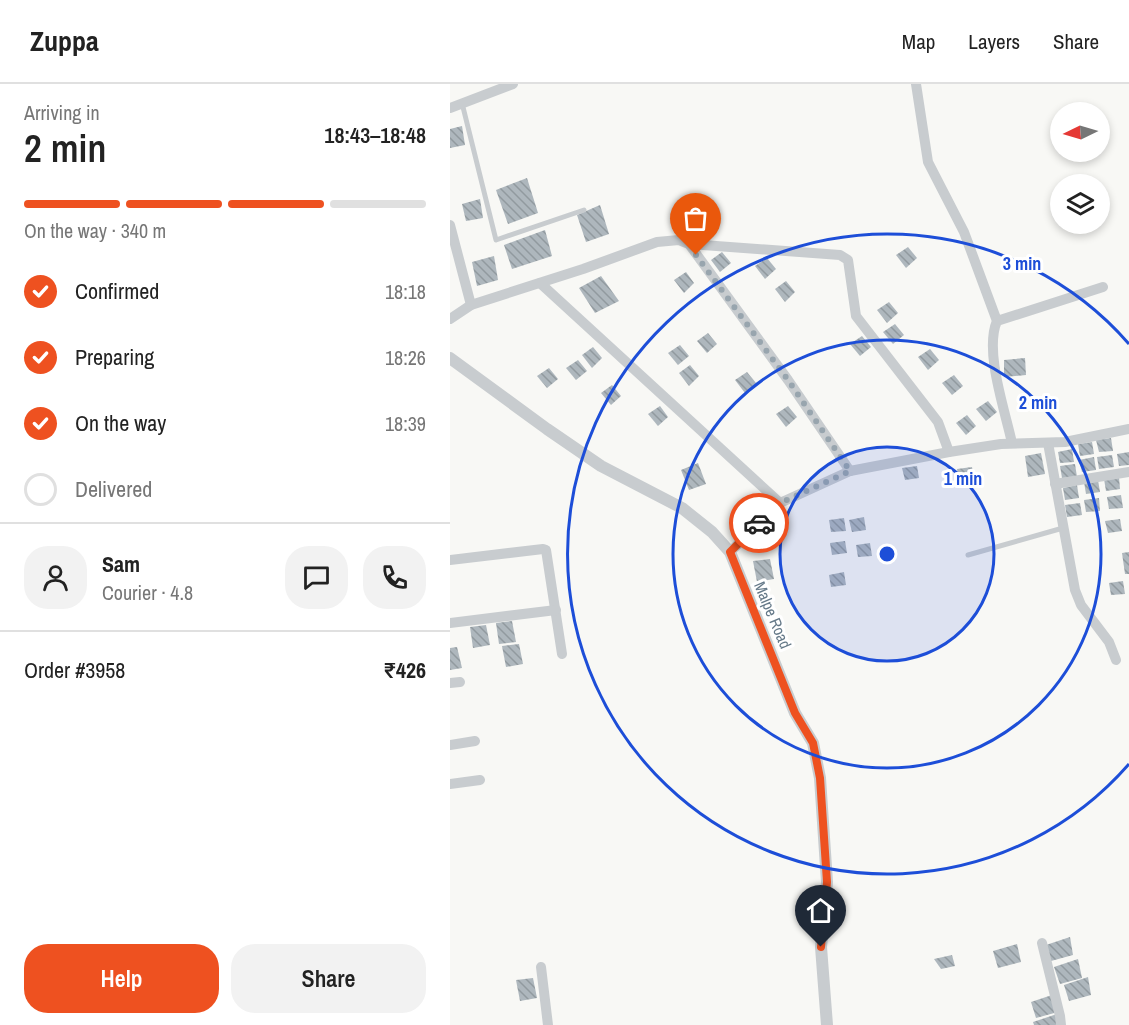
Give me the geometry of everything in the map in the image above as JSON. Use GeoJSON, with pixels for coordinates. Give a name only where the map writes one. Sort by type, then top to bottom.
{"type":"FeatureCollection","features":[{"type":"Feature","properties":{"kind":"street"},"geometry":{"type":"LineString","coordinates":[[453,105],[513,84]]}},
{"type":"Feature","properties":{"kind":"street"},"geometry":{"type":"LineString","coordinates":[[916,84],[928,162],[964,232],[997,321]]}},
{"type":"Feature","properties":{"kind":"street"},"geometry":{"type":"LineString","coordinates":[[450,225],[471,305]]}},
{"type":"Feature","properties":{"kind":"street"},"geometry":{"type":"LineString","coordinates":[[450,319],[471,305],[657,242],[679,240],[689,244],[840,255],[848,260],[856,316],[938,422],[949,452]]}},
{"type":"Feature","properties":{"kind":"street"},"geometry":{"type":"LineString","coordinates":[[689,244],[788,380],[850,471]]}},
{"type":"Feature","properties":{"kind":"street"},"geometry":{"type":"LineString","coordinates":[[540,283],[780,503]]}},
{"type":"Feature","properties":{"kind":"street"},"geometry":{"type":"LineString","coordinates":[[1012,443],[993,358],[992,331],[997,321],[1104,287]]}},
{"type":"Feature","properties":{"kind":"street","name":"Malpe Road"},"geometry":{"type":"LineString","coordinates":[[450,357],[601,466],[682,508],[712,532],[730,552],[795,713],[813,743],[820,778],[827,882],[821,947],[827,1025]]}},
{"type":"Feature","properties":{"kind":"street"},"geometry":{"type":"LineString","coordinates":[[730,552],[780,503],[850,471],[949,452],[1012,443],[1074,441],[1129,429]]}},
{"type":"Feature","properties":{"kind":"street"},"geometry":{"type":"LineString","coordinates":[[1048,443],[1077,598],[1109,642],[1116,660]]}},
{"type":"Feature","properties":{"kind":"street"},"geometry":{"type":"LineString","coordinates":[[1055,484],[1129,472]]}},
{"type":"Feature","properties":{"kind":"street"},"geometry":{"type":"LineString","coordinates":[[450,560],[543,549],[548,553],[562,654]]}},
{"type":"Feature","properties":{"kind":"street"},"geometry":{"type":"LineString","coordinates":[[450,623],[556,610]]}},
{"type":"Feature","properties":{"kind":"street"},"geometry":{"type":"LineString","coordinates":[[450,745],[475,741]]}},
{"type":"Feature","properties":{"kind":"street"},"geometry":{"type":"LineString","coordinates":[[450,784],[480,780]]}},
{"type":"Feature","properties":{"kind":"street"},"geometry":{"type":"LineString","coordinates":[[1042,943],[1061,1025]]}},
{"type":"Feature","properties":{"kind":"street"},"geometry":{"type":"LineString","coordinates":[[541,967],[548,1025]]}},
{"type":"Feature","properties":{"kind":"lane"},"geometry":{"type":"LineString","coordinates":[[453,105],[496,240],[584,210]]}},
{"type":"Feature","properties":{"kind":"lane"},"geometry":{"type":"LineString","coordinates":[[968,555],[1063,528]]}},
{"type":"Feature","properties":{"kind":"building"},"geometry":{"type":"Polygon","coordinates":[[[462,126],[465,145],[450,148],[450,129],[462,126]]]}},
{"type":"Feature","properties":{"kind":"building"},"geometry":{"type":"Polygon","coordinates":[[[527,178],[538,213],[508,224],[496,190],[527,178]]]}},
{"type":"Feature","properties":{"kind":"building"},"geometry":{"type":"Polygon","coordinates":[[[480,199],[483,218],[466,221],[462,204],[480,199]]]}},
{"type":"Feature","properties":{"kind":"building"},"geometry":{"type":"Polygon","coordinates":[[[600,205],[609,234],[586,242],[577,215],[600,205]]]}},
{"type":"Feature","properties":{"kind":"building"},"geometry":{"type":"Polygon","coordinates":[[[545,230],[552,256],[512,269],[504,245],[545,230]]]}},
{"type":"Feature","properties":{"kind":"building"},"geometry":{"type":"Polygon","coordinates":[[[908,247],[917,258],[906,268],[896,255],[908,247]]]}},
{"type":"Feature","properties":{"kind":"building"},"geometry":{"type":"Polygon","coordinates":[[[722,252],[731,263],[720,272],[711,260],[722,252]]]}},
{"type":"Feature","properties":{"kind":"building"},"geometry":{"type":"Polygon","coordinates":[[[494,256],[498,280],[477,286],[472,262],[494,256]]]}},
{"type":"Feature","properties":{"kind":"building"},"geometry":{"type":"Polygon","coordinates":[[[767,258],[776,269],[765,279],[755,266],[767,258]]]}},
{"type":"Feature","properties":{"kind":"building"},"geometry":{"type":"Polygon","coordinates":[[[686,272],[694,283],[684,293],[674,280],[686,272]]]}},
{"type":"Feature","properties":{"kind":"building"},"geometry":{"type":"Polygon","coordinates":[[[601,276],[619,301],[595,313],[579,288],[601,276]]]}},
{"type":"Feature","properties":{"kind":"building"},"geometry":{"type":"Polygon","coordinates":[[[786,281],[795,292],[785,302],[775,289],[786,281]]]}},
{"type":"Feature","properties":{"kind":"building"},"geometry":{"type":"Polygon","coordinates":[[[889,302],[898,313],[887,323],[877,310],[889,302]]]}},
{"type":"Feature","properties":{"kind":"building"},"geometry":{"type":"Polygon","coordinates":[[[895,324],[904,335],[893,344],[883,332],[895,324]]]}},
{"type":"Feature","properties":{"kind":"building"},"geometry":{"type":"Polygon","coordinates":[[[708,333],[717,344],[707,353],[697,341],[708,333]]]}},
{"type":"Feature","properties":{"kind":"building"},"geometry":{"type":"Polygon","coordinates":[[[862,336],[871,347],[860,356],[850,344],[862,336]]]}},
{"type":"Feature","properties":{"kind":"building"},"geometry":{"type":"Polygon","coordinates":[[[680,345],[689,356],[678,365],[668,353],[680,345]]]}},
{"type":"Feature","properties":{"kind":"building"},"geometry":{"type":"Polygon","coordinates":[[[593,347],[602,358],[592,368],[582,355],[593,347]]]}},
{"type":"Feature","properties":{"kind":"building"},"geometry":{"type":"Polygon","coordinates":[[[930,349],[939,360],[928,370],[918,357],[930,349]]]}},
{"type":"Feature","properties":{"kind":"building"},"geometry":{"type":"Polygon","coordinates":[[[1025,358],[1026,375],[1004,377],[1004,360],[1025,358]]]}},
{"type":"Feature","properties":{"kind":"building"},"geometry":{"type":"Polygon","coordinates":[[[578,360],[587,371],[576,380],[566,368],[578,360]]]}},
{"type":"Feature","properties":{"kind":"building"},"geometry":{"type":"Polygon","coordinates":[[[690,365],[699,376],[689,386],[679,373],[690,365]]]}},
{"type":"Feature","properties":{"kind":"building"},"geometry":{"type":"Polygon","coordinates":[[[549,368],[558,379],[547,388],[537,376],[549,368]]]}},
{"type":"Feature","properties":{"kind":"building"},"geometry":{"type":"Polygon","coordinates":[[[747,372],[756,383],[745,393],[735,380],[747,372]]]}},
{"type":"Feature","properties":{"kind":"building"},"geometry":{"type":"Polygon","coordinates":[[[954,375],[963,386],[952,395],[942,383],[954,375]]]}},
{"type":"Feature","properties":{"kind":"building"},"geometry":{"type":"Polygon","coordinates":[[[612,385],[621,396],[611,405],[601,393],[612,385]]]}},
{"type":"Feature","properties":{"kind":"building"},"geometry":{"type":"Polygon","coordinates":[[[988,401],[997,412],[986,421],[976,409],[988,401]]]}},
{"type":"Feature","properties":{"kind":"building"},"geometry":{"type":"Polygon","coordinates":[[[660,406],[668,417],[658,426],[648,414],[660,406]]]}},
{"type":"Feature","properties":{"kind":"building"},"geometry":{"type":"Polygon","coordinates":[[[788,406],[797,417],[786,427],[776,414],[788,406]]]}},
{"type":"Feature","properties":{"kind":"building"},"geometry":{"type":"Polygon","coordinates":[[[967,415],[976,426],[966,435],[956,423],[967,415]]]}},
{"type":"Feature","properties":{"kind":"building"},"geometry":{"type":"Polygon","coordinates":[[[1111,438],[1113,451],[1099,452],[1096,440],[1111,438]]]}},
{"type":"Feature","properties":{"kind":"building"},"geometry":{"type":"Polygon","coordinates":[[[1092,442],[1094,454],[1080,456],[1078,444],[1092,442]]]}},
{"type":"Feature","properties":{"kind":"building"},"geometry":{"type":"Polygon","coordinates":[[[1072,449],[1074,462],[1060,463],[1058,452],[1072,449]]]}},
{"type":"Feature","properties":{"kind":"building"},"geometry":{"type":"Polygon","coordinates":[[[1129,452],[1129,465],[1119,466],[1117,454],[1129,452]]]}},
{"type":"Feature","properties":{"kind":"building"},"geometry":{"type":"Polygon","coordinates":[[[1041,453],[1045,474],[1028,477],[1025,456],[1041,453]]]}},
{"type":"Feature","properties":{"kind":"building"},"geometry":{"type":"Polygon","coordinates":[[[1112,455],[1114,467],[1099,469],[1097,457],[1112,455]]]}},
{"type":"Feature","properties":{"kind":"building"},"geometry":{"type":"Polygon","coordinates":[[[1094,457],[1096,470],[1082,472],[1079,460],[1094,457]]]}},
{"type":"Feature","properties":{"kind":"building"},"geometry":{"type":"Polygon","coordinates":[[[698,463],[706,484],[689,490],[681,470],[698,463]]]}},
{"type":"Feature","properties":{"kind":"building"},"geometry":{"type":"Polygon","coordinates":[[[1075,464],[1077,477],[1062,478],[1060,466],[1075,464]]]}},
{"type":"Feature","properties":{"kind":"building"},"geometry":{"type":"Polygon","coordinates":[[[917,466],[919,478],[905,480],[902,468],[917,466]]]}},
{"type":"Feature","properties":{"kind":"building"},"geometry":{"type":"Polygon","coordinates":[[[972,467],[974,479],[959,481],[957,469],[972,467]]]}},
{"type":"Feature","properties":{"kind":"building"},"geometry":{"type":"Polygon","coordinates":[[[1119,477],[1120,489],[1106,491],[1104,479],[1119,477]]]}},
{"type":"Feature","properties":{"kind":"building"},"geometry":{"type":"Polygon","coordinates":[[[1098,480],[1100,492],[1086,494],[1084,482],[1098,480]]]}},
{"type":"Feature","properties":{"kind":"building"},"geometry":{"type":"Polygon","coordinates":[[[1077,485],[1079,498],[1065,500],[1063,488],[1077,485]]]}},
{"type":"Feature","properties":{"kind":"building"},"geometry":{"type":"Polygon","coordinates":[[[1121,495],[1123,508],[1109,509],[1107,497],[1121,495]]]}},
{"type":"Feature","properties":{"kind":"building"},"geometry":{"type":"Polygon","coordinates":[[[1099,498],[1100,511],[1086,512],[1084,500],[1099,498]]]}},
{"type":"Feature","properties":{"kind":"building"},"geometry":{"type":"Polygon","coordinates":[[[1080,503],[1082,515],[1067,517],[1065,505],[1080,503]]]}},
{"type":"Feature","properties":{"kind":"building"},"geometry":{"type":"Polygon","coordinates":[[[864,517],[866,530],[852,532],[849,520],[864,517]]]}},
{"type":"Feature","properties":{"kind":"building"},"geometry":{"type":"Polygon","coordinates":[[[844,518],[846,531],[831,532],[829,520],[844,518]]]}},
{"type":"Feature","properties":{"kind":"building"},"geometry":{"type":"Polygon","coordinates":[[[1120,519],[1122,531],[1108,533],[1105,521],[1120,519]]]}},
{"type":"Feature","properties":{"kind":"building"},"geometry":{"type":"Polygon","coordinates":[[[845,541],[847,553],[832,555],[830,543],[845,541]]]}},
{"type":"Feature","properties":{"kind":"building"},"geometry":{"type":"Polygon","coordinates":[[[870,543],[872,556],[858,557],[856,545],[870,543]]]}},
{"type":"Feature","properties":{"kind":"building"},"geometry":{"type":"Polygon","coordinates":[[[1129,552],[1129,574],[1125,574],[1122,553],[1129,552]]]}},
{"type":"Feature","properties":{"kind":"building"},"geometry":{"type":"Polygon","coordinates":[[[770,559],[774,579],[757,582],[753,561],[770,559]]]}},
{"type":"Feature","properties":{"kind":"building"},"geometry":{"type":"Polygon","coordinates":[[[844,572],[846,585],[831,587],[829,575],[844,572]]]}},
{"type":"Feature","properties":{"kind":"building"},"geometry":{"type":"Polygon","coordinates":[[[1123,581],[1125,594],[1111,595],[1109,583],[1123,581]]]}},
{"type":"Feature","properties":{"kind":"building"},"geometry":{"type":"Polygon","coordinates":[[[512,621],[516,642],[499,644],[496,623],[512,621]]]}},
{"type":"Feature","properties":{"kind":"building"},"geometry":{"type":"Polygon","coordinates":[[[486,625],[490,645],[473,648],[470,627],[486,625]]]}},
{"type":"Feature","properties":{"kind":"building"},"geometry":{"type":"Polygon","coordinates":[[[519,644],[523,664],[506,667],[502,646],[519,644]]]}},
{"type":"Feature","properties":{"kind":"building"},"geometry":{"type":"Polygon","coordinates":[[[457,647],[462,668],[450,670],[450,648],[457,647]]]}},
{"type":"Feature","properties":{"kind":"building"},"geometry":{"type":"Polygon","coordinates":[[[1070,937],[1073,955],[1051,961],[1046,945],[1070,937]]]}},
{"type":"Feature","properties":{"kind":"building"},"geometry":{"type":"Polygon","coordinates":[[[1017,944],[1021,962],[998,968],[993,951],[1017,944]]]}},
{"type":"Feature","properties":{"kind":"building"},"geometry":{"type":"Polygon","coordinates":[[[952,955],[955,966],[941,969],[934,959],[952,955]]]}},
{"type":"Feature","properties":{"kind":"building"},"geometry":{"type":"Polygon","coordinates":[[[1078,959],[1082,978],[1060,984],[1054,967],[1078,959]]]}},
{"type":"Feature","properties":{"kind":"building"},"geometry":{"type":"Polygon","coordinates":[[[1088,977],[1091,995],[1069,1001],[1064,985],[1088,977]]]}},
{"type":"Feature","properties":{"kind":"building"},"geometry":{"type":"Polygon","coordinates":[[[533,978],[537,998],[520,1001],[516,980],[533,978]]]}},
{"type":"Feature","properties":{"kind":"building"},"geometry":{"type":"Polygon","coordinates":[[[1055,994],[1058,1012],[1036,1018],[1031,1002],[1055,994]]]}},
{"type":"Feature","properties":{"kind":"building"},"geometry":{"type":"Polygon","coordinates":[[[1057,1014],[1059,1025],[1034,1025],[1033,1022],[1057,1014]]]}},
{"type":"Feature","properties":{"kind":"way so far"},"geometry":{"type":"LineString","coordinates":[[696,255],[788,380],[850,471],[780,503],[759,523]]}},
{"type":"Feature","properties":{"kind":"route"},"geometry":{"type":"LineString","coordinates":[[759,523],[730,552],[795,713],[813,743],[820,778],[827,882],[821,947]]}}]}
